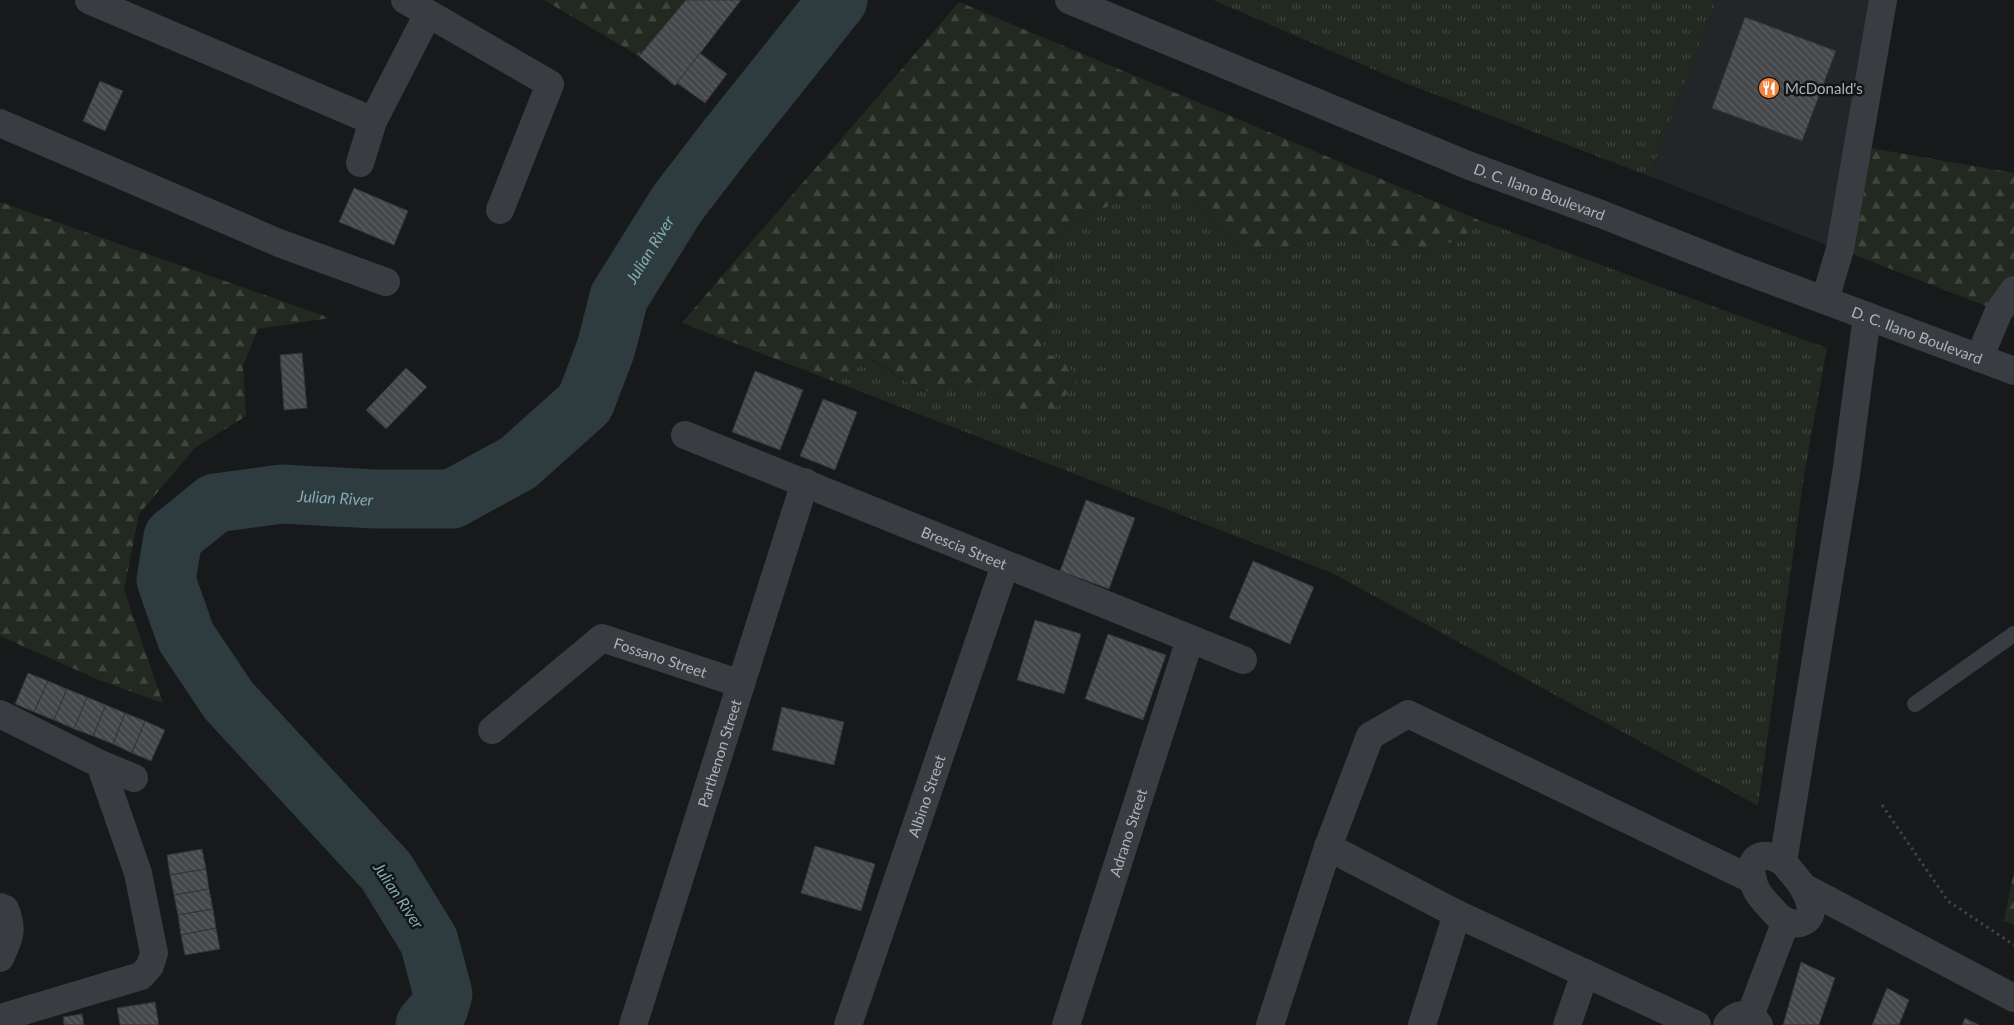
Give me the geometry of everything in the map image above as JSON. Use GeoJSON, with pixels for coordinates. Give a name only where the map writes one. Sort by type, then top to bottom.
{"type":"FeatureCollection","features":[{"type":"Feature","properties":{"kind":"street"},"geometry":{"type":"LineString","coordinates":[[89,0],[374,121]]}},
{"type":"Feature","properties":{"kind":"street"},"geometry":{"type":"LineString","coordinates":[[405,0],[550,84],[500,210]]}},
{"type":"Feature","properties":{"kind":"street","name":"D. C. Ilano Boulevard"},"geometry":{"type":"LineString","coordinates":[[1069,0],[1470,166],[2014,371]]}},
{"type":"Feature","properties":{"kind":"street"},"geometry":{"type":"LineString","coordinates":[[1825,300],[1840,249],[1883,0]]}},
{"type":"Feature","properties":{"kind":"street"},"geometry":{"type":"LineString","coordinates":[[360,163],[374,121],[428,14]]}},
{"type":"Feature","properties":{"kind":"street"},"geometry":{"type":"LineString","coordinates":[[0,123],[279,243],[386,282]]}},
{"type":"Feature","properties":{"kind":"street"},"geometry":{"type":"LineString","coordinates":[[1979,358],[1999,311],[2014,290]]}},
{"type":"Feature","properties":{"kind":"street"},"geometry":{"type":"LineString","coordinates":[[1783,862],[1844,484],[1868,316]]}},
{"type":"Feature","properties":{"kind":"street","name":"Brescia Street"},"geometry":{"type":"LineString","coordinates":[[685,435],[1243,660]]}},
{"type":"Feature","properties":{"kind":"street","name":"Parthenon Street"},"geometry":{"type":"LineString","coordinates":[[633,1025],[805,482]]}},
{"type":"Feature","properties":{"kind":"street","name":"Albino Street"},"geometry":{"type":"LineString","coordinates":[[848,1025],[1005,565]]}},
{"type":"Feature","properties":{"kind":"street","name":"Fossano Street"},"geometry":{"type":"LineString","coordinates":[[492,730],[602,638],[741,684]]}},
{"type":"Feature","properties":{"kind":"street","name":"Adrano Street"},"geometry":{"type":"LineString","coordinates":[[1066,1025],[1190,639]]}},
{"type":"Feature","properties":{"kind":"street"},"geometry":{"type":"LineString","coordinates":[[0,714],[100,764],[134,778]]}},
{"type":"Feature","properties":{"kind":"street"},"geometry":{"type":"LineString","coordinates":[[1270,1025],[1328,847],[1370,736],[1408,714],[1753,880]]}},
{"type":"Feature","properties":{"kind":"street"},"geometry":{"type":"LineString","coordinates":[[0,1018],[141,976],[150,966],[154,953],[138,873],[100,764]]}},
{"type":"Feature","properties":{"kind":"street"},"geometry":{"type":"LineString","coordinates":[[1328,847],[1457,914],[1697,1025]]}},
{"type":"Feature","properties":{"kind":"street"},"geometry":{"type":"LineString","coordinates":[[1768,855],[1783,862],[1805,888],[1811,906],[1808,919],[1802,923],[1795,924],[1780,918],[1756,890],[1752,866],[1756,860],[1768,855]]}},
{"type":"Feature","properties":{"kind":"street"},"geometry":{"type":"LineString","coordinates":[[1805,888],[2014,998]]}},
{"type":"Feature","properties":{"kind":"street"},"geometry":{"type":"LineString","coordinates":[[0,907],[5,909],[11,935],[0,958]]}},
{"type":"Feature","properties":{"kind":"street"},"geometry":{"type":"LineString","coordinates":[[1422,1025],[1457,914]]}},
{"type":"Feature","properties":{"kind":"street"},"geometry":{"type":"LineString","coordinates":[[1745,1022],[1786,921]]}},
{"type":"Feature","properties":{"kind":"street"},"geometry":{"type":"LineString","coordinates":[[1568,1025],[1585,973]]}},
{"type":"Feature","properties":{"kind":"lane"},"geometry":{"type":"LineString","coordinates":[[1915,704],[2014,634]]}},
{"type":"Feature","properties":{"kind":"path"},"geometry":{"type":"LineString","coordinates":[[1882,806],[1948,901],[2014,945]]}},
{"type":"Feature","properties":{"kind":"shaded area","name":"McDonald's"},"geometry":{"type":"Polygon","coordinates":[[[1717,0],[1870,0],[1829,246],[1649,176],[1717,0]]]}},
{"type":"Feature","properties":{"kind":"green space"},"geometry":{"type":"Polygon","coordinates":[[[544,0],[686,0],[639,56],[544,0]]]}},
{"type":"Feature","properties":{"kind":"green space"},"geometry":{"type":"Polygon","coordinates":[[[1213,0],[1717,0],[1649,176],[1405,83],[1213,0]]]}},
{"type":"Feature","properties":{"kind":"green space"},"geometry":{"type":"Polygon","coordinates":[[[959,2],[1479,220],[1466,236],[1436,248],[1412,249],[1327,235],[1260,255],[1238,245],[1203,211],[1183,198],[1128,198],[1076,220],[1052,242],[1053,304],[1042,340],[1047,354],[1067,362],[1077,381],[1048,417],[1019,412],[970,382],[924,392],[869,358],[833,381],[682,323],[959,2]]]}},
{"type":"Feature","properties":{"kind":"green space"},"geometry":{"type":"Polygon","coordinates":[[[1865,147],[2014,173],[2014,317],[1847,252],[1865,147]]]}},
{"type":"Feature","properties":{"kind":"green space"},"geometry":{"type":"Polygon","coordinates":[[[1128,198],[1183,198],[1203,211],[1238,245],[1260,255],[1327,235],[1412,249],[1436,248],[1466,236],[1479,220],[1827,348],[1804,476],[1758,806],[1332,573],[833,381],[868,358],[923,392],[970,382],[1019,412],[1067,362],[1047,354],[1042,340],[1053,304],[1052,242],[1076,220],[1128,198]]]}},
{"type":"Feature","properties":{"kind":"green space"},"geometry":{"type":"Polygon","coordinates":[[[0,202],[330,318],[258,329],[243,366],[246,416],[195,448],[139,514],[124,590],[163,703],[99,680],[0,636],[0,202]]]}},
{"type":"Feature","properties":{"kind":"green space"},"geometry":{"type":"Polygon","coordinates":[[[2014,871],[2014,925],[2004,921],[2014,871]]]}},
{"type":"Feature","properties":{"kind":"building"},"geometry":{"type":"Polygon","coordinates":[[[686,0],[741,0],[675,86],[639,56],[686,0]]]}},
{"type":"Feature","properties":{"kind":"building"},"geometry":{"type":"Polygon","coordinates":[[[1745,17],[1836,51],[1802,141],[1712,108],[1745,17]]]}},
{"type":"Feature","properties":{"kind":"building"},"geometry":{"type":"Polygon","coordinates":[[[700,53],[727,74],[705,103],[677,83],[700,53]]]}},
{"type":"Feature","properties":{"kind":"building"},"geometry":{"type":"Polygon","coordinates":[[[100,81],[123,91],[105,131],[83,121],[100,81]]]}},
{"type":"Feature","properties":{"kind":"building"},"geometry":{"type":"Polygon","coordinates":[[[354,188],[408,211],[394,245],[339,222],[354,188]]]}},
{"type":"Feature","properties":{"kind":"building"},"geometry":{"type":"Polygon","coordinates":[[[302,353],[307,408],[284,410],[280,355],[302,353]]]}},
{"type":"Feature","properties":{"kind":"building"},"geometry":{"type":"Polygon","coordinates":[[[406,368],[427,387],[386,429],[366,410],[406,368]]]}},
{"type":"Feature","properties":{"kind":"building"},"geometry":{"type":"Polygon","coordinates":[[[755,371],[803,390],[780,450],[732,432],[755,371]]]}},
{"type":"Feature","properties":{"kind":"building"},"geometry":{"type":"Polygon","coordinates":[[[823,399],[857,412],[835,470],[800,456],[823,399]]]}},
{"type":"Feature","properties":{"kind":"building"},"geometry":{"type":"Polygon","coordinates":[[[1086,500],[1135,518],[1109,589],[1060,571],[1086,500]]]}},
{"type":"Feature","properties":{"kind":"building"},"geometry":{"type":"Polygon","coordinates":[[[1253,561],[1314,587],[1290,644],[1229,618],[1253,561]]]}},
{"type":"Feature","properties":{"kind":"building"},"geometry":{"type":"Polygon","coordinates":[[[1035,620],[1081,634],[1064,694],[1017,680],[1035,620]]]}},
{"type":"Feature","properties":{"kind":"building"},"geometry":{"type":"Polygon","coordinates":[[[1108,634],[1166,655],[1143,720],[1085,699],[1108,634]]]}},
{"type":"Feature","properties":{"kind":"building"},"geometry":{"type":"Polygon","coordinates":[[[28,673],[48,681],[34,712],[15,704],[28,673]]]}},
{"type":"Feature","properties":{"kind":"building"},"geometry":{"type":"Polygon","coordinates":[[[48,681],[67,689],[54,720],[34,712],[48,681]]]}},
{"type":"Feature","properties":{"kind":"building"},"geometry":{"type":"Polygon","coordinates":[[[67,689],[87,697],[74,729],[54,720],[67,689]]]}},
{"type":"Feature","properties":{"kind":"building"},"geometry":{"type":"Polygon","coordinates":[[[87,697],[106,705],[93,736],[74,729],[87,697]]]}},
{"type":"Feature","properties":{"kind":"building"},"geometry":{"type":"Polygon","coordinates":[[[106,705],[125,713],[113,744],[93,736],[106,705]]]}},
{"type":"Feature","properties":{"kind":"building"},"geometry":{"type":"Polygon","coordinates":[[[782,707],[844,722],[834,765],[772,750],[782,707]]]}},
{"type":"Feature","properties":{"kind":"building"},"geometry":{"type":"Polygon","coordinates":[[[125,713],[145,721],[132,753],[113,744],[125,713]]]}},
{"type":"Feature","properties":{"kind":"building"},"geometry":{"type":"Polygon","coordinates":[[[145,721],[165,730],[151,761],[132,753],[145,721]]]}},
{"type":"Feature","properties":{"kind":"building"},"geometry":{"type":"Polygon","coordinates":[[[815,846],[875,864],[861,911],[801,893],[815,846]]]}},
{"type":"Feature","properties":{"kind":"building"},"geometry":{"type":"Polygon","coordinates":[[[202,849],[206,869],[170,875],[167,855],[202,849]]]}},
{"type":"Feature","properties":{"kind":"building"},"geometry":{"type":"Polygon","coordinates":[[[206,869],[209,889],[174,895],[170,875],[206,869]]]}},
{"type":"Feature","properties":{"kind":"building"},"geometry":{"type":"Polygon","coordinates":[[[209,889],[213,909],[178,915],[174,895],[209,889]]]}},
{"type":"Feature","properties":{"kind":"building"},"geometry":{"type":"Polygon","coordinates":[[[213,909],[216,928],[181,935],[178,915],[213,909]]]}},
{"type":"Feature","properties":{"kind":"building"},"geometry":{"type":"Polygon","coordinates":[[[216,928],[220,949],[185,955],[181,935],[216,928]]]}},
{"type":"Feature","properties":{"kind":"building"},"geometry":{"type":"Polygon","coordinates":[[[1801,962],[1835,978],[1819,1025],[1783,1025],[1801,962]]]}},
{"type":"Feature","properties":{"kind":"building"},"geometry":{"type":"Polygon","coordinates":[[[1887,988],[1909,1000],[1899,1025],[1872,1025],[1887,988]]]}},
{"type":"Feature","properties":{"kind":"building"},"geometry":{"type":"Polygon","coordinates":[[[155,1002],[159,1025],[120,1025],[117,1008],[155,1002]]]}},
{"type":"Feature","properties":{"kind":"building"},"geometry":{"type":"Polygon","coordinates":[[[82,1014],[84,1025],[64,1025],[63,1017],[82,1014]]]}},
{"type":"Feature","properties":{"kind":"building"},"geometry":{"type":"Polygon","coordinates":[[[1965,1018],[1979,1025],[1962,1025],[1965,1018]]]}},
{"type":"Feature","properties":{"kind":"waterway","name":"Julian River"},"geometry":{"type":"LineString","coordinates":[[425,1025],[439,1008],[443,994],[429,941],[386,871],[229,701],[186,637],[166,580],[173,537],[215,503],[282,494],[375,499],[452,499],[518,463],[585,403],[606,348],[619,297],[677,204],[838,0]]}},
{"type":"Feature","properties":{"kind":"place","name":"McDonald's"},"geometry":{"type":"Point","coordinates":[1769,88]}}]}
